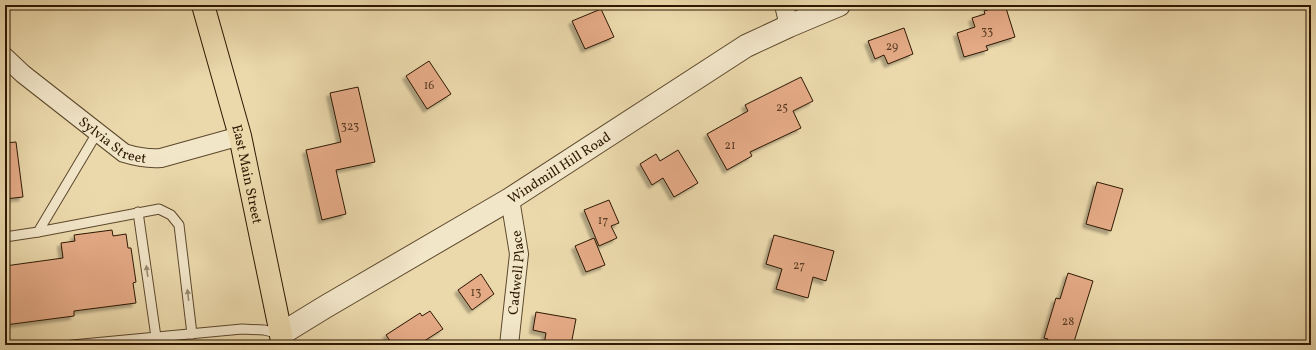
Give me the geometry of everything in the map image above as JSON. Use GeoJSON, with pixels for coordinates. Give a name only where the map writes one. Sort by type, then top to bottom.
{"type":"FeatureCollection","features":[{"type":"Feature","properties":{"kind":"main road","name":"East Main Street"},"geometry":{"type":"LineString","coordinates":[[203,5],[240,136],[281,340]]}},
{"type":"Feature","properties":{"kind":"street","name":"Windmill Hill Road"},"geometry":{"type":"LineString","coordinates":[[281,340],[325,307],[510,199],[746,46],[786,15],[839,5]]}},
{"type":"Feature","properties":{"kind":"street","name":"Sylvia Street"},"geometry":{"type":"LineString","coordinates":[[5,57],[23,74],[96,133],[124,153],[139,158],[162,158],[240,136]]}},
{"type":"Feature","properties":{"kind":"street","name":"Cadwell Place"},"geometry":{"type":"LineString","coordinates":[[509,345],[519,254],[510,199]]}},
{"type":"Feature","properties":{"kind":"lane"},"geometry":{"type":"LineString","coordinates":[[38,232],[96,133]]}},
{"type":"Feature","properties":{"kind":"lane"},"geometry":{"type":"LineString","coordinates":[[5,237],[159,209],[171,214],[179,225],[192,334]]}},
{"type":"Feature","properties":{"kind":"lane"},"geometry":{"type":"LineString","coordinates":[[138,212],[156,337]]}},
{"type":"Feature","properties":{"kind":"lane"},"geometry":{"type":"LineString","coordinates":[[72,345],[242,329],[264,330],[281,340]]}},
{"type":"Feature","properties":{"kind":"building"},"geometry":{"type":"Polygon","coordinates":[[[1005,5],[1015,37],[986,46],[988,50],[964,57],[957,33],[975,27],[972,18],[985,14],[984,11],[1005,5]]]}},
{"type":"Feature","properties":{"kind":"building"},"geometry":{"type":"Polygon","coordinates":[[[601,9],[614,37],[585,49],[572,21],[601,9]]]}},
{"type":"Feature","properties":{"kind":"building"},"geometry":{"type":"Polygon","coordinates":[[[904,28],[913,54],[888,64],[884,55],[875,59],[868,41],[904,28]]]}},
{"type":"Feature","properties":{"kind":"building"},"geometry":{"type":"Polygon","coordinates":[[[429,61],[451,94],[427,109],[406,76],[429,61]]]}},
{"type":"Feature","properties":{"kind":"building"},"geometry":{"type":"Polygon","coordinates":[[[801,77],[813,101],[793,111],[801,128],[750,152],[752,156],[727,170],[707,134],[748,111],[745,105],[801,77]]]}},
{"type":"Feature","properties":{"kind":"building"},"geometry":{"type":"Polygon","coordinates":[[[358,87],[375,162],[336,170],[346,214],[322,220],[306,150],[341,142],[330,93],[358,87]]]}},
{"type":"Feature","properties":{"kind":"building"},"geometry":{"type":"Polygon","coordinates":[[[16,142],[23,197],[5,199],[5,143],[16,142]]]}},
{"type":"Feature","properties":{"kind":"building"},"geometry":{"type":"Polygon","coordinates":[[[678,150],[698,183],[674,197],[663,178],[652,185],[640,164],[656,154],[660,161],[678,150]]]}},
{"type":"Feature","properties":{"kind":"building"},"geometry":{"type":"Polygon","coordinates":[[[1097,182],[1123,189],[1111,231],[1086,224],[1097,182]]]}},
{"type":"Feature","properties":{"kind":"building"},"geometry":{"type":"Polygon","coordinates":[[[609,200],[619,223],[611,226],[617,238],[599,246],[584,210],[609,200]]]}},
{"type":"Feature","properties":{"kind":"building"},"geometry":{"type":"Polygon","coordinates":[[[112,230],[113,236],[126,234],[128,248],[131,248],[136,282],[133,283],[136,303],[74,311],[74,316],[5,325],[5,266],[63,258],[61,243],[75,241],[74,235],[112,230]]]}},
{"type":"Feature","properties":{"kind":"building"},"geometry":{"type":"Polygon","coordinates":[[[774,235],[834,251],[826,281],[813,277],[808,298],[776,289],[782,269],[766,264],[774,235]]]}},
{"type":"Feature","properties":{"kind":"building"},"geometry":{"type":"Polygon","coordinates":[[[594,238],[605,265],[586,272],[575,246],[594,238]]]}},
{"type":"Feature","properties":{"kind":"building"},"geometry":{"type":"Polygon","coordinates":[[[1068,273],[1093,281],[1073,345],[1046,345],[1048,339],[1044,338],[1056,298],[1060,299],[1068,273]]]}},
{"type":"Feature","properties":{"kind":"building"},"geometry":{"type":"Polygon","coordinates":[[[481,274],[494,294],[472,310],[458,290],[481,274]]]}},
{"type":"Feature","properties":{"kind":"building"},"geometry":{"type":"Polygon","coordinates":[[[430,311],[443,329],[418,345],[393,345],[386,335],[420,313],[422,316],[430,311]]]}},
{"type":"Feature","properties":{"kind":"building"},"geometry":{"type":"Polygon","coordinates":[[[536,312],[576,319],[571,345],[544,345],[546,333],[533,330],[536,312]]]}}]}
